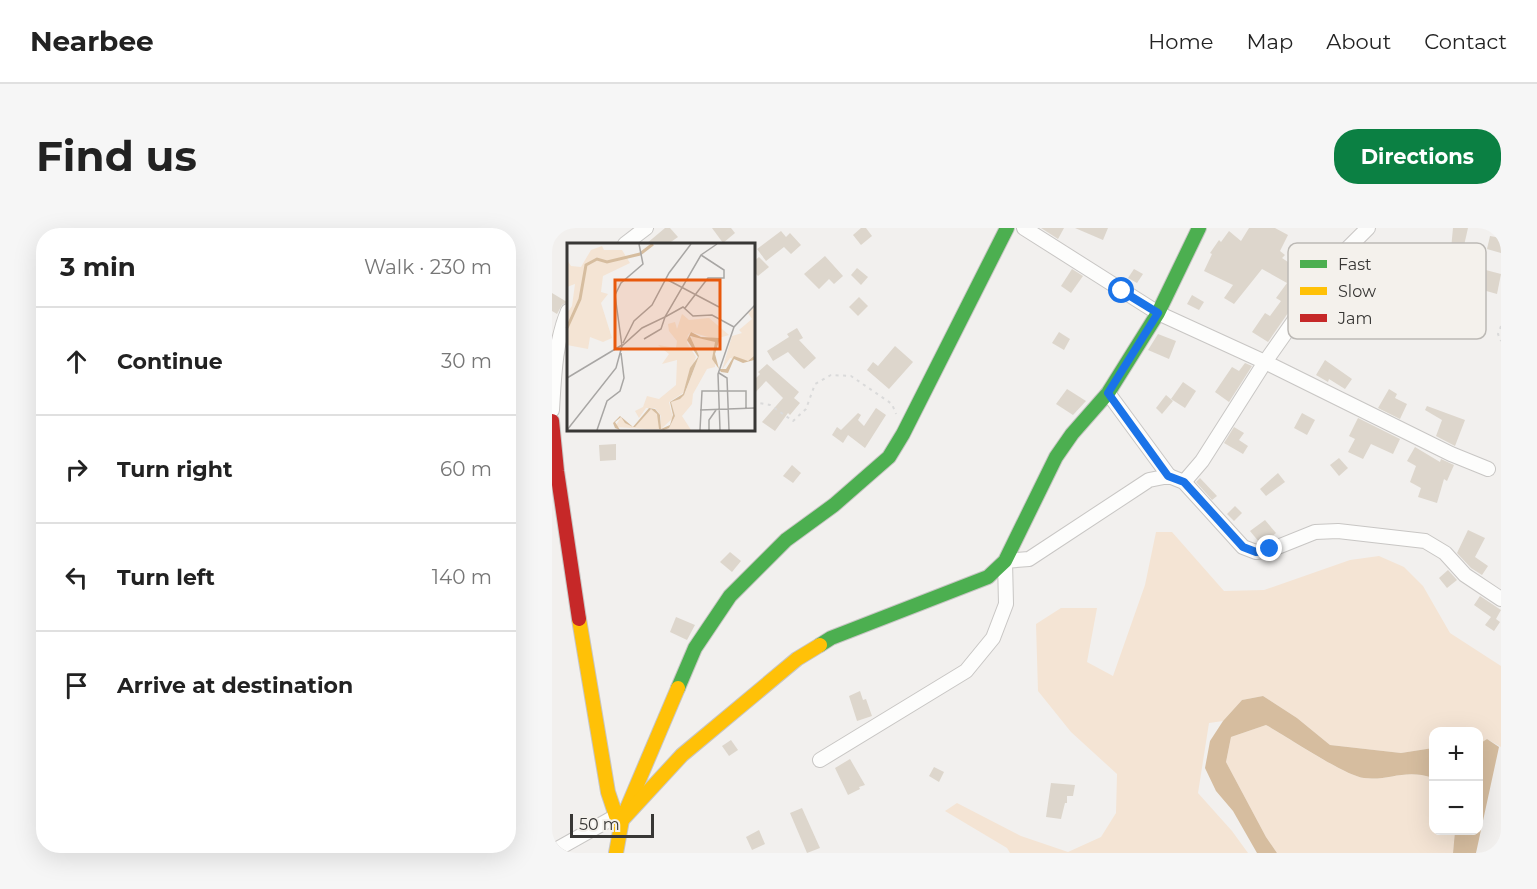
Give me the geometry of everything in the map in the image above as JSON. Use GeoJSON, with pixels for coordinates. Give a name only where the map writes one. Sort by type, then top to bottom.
{"type":"FeatureCollection","features":[{"type":"Feature","properties":{"kind":"street"},"geometry":{"type":"LineString","coordinates":[[626,243],[646,228]]}},
{"type":"Feature","properties":{"kind":"street"},"geometry":{"type":"LineString","coordinates":[[616,853],[619,818],[695,648],[729,596],[786,540],[834,505],[889,457],[903,434],[1007,228]]}},
{"type":"Feature","properties":{"kind":"street"},"geometry":{"type":"LineString","coordinates":[[1024,228],[1158,313],[1265,362],[1451,454],[1488,469]]}},
{"type":"Feature","properties":{"kind":"street"},"geometry":{"type":"LineString","coordinates":[[552,852],[619,818],[682,755],[797,659],[831,638],[988,577],[1005,561],[1056,457],[1072,434],[1108,393],[1158,313],[1199,228]]}},
{"type":"Feature","properties":{"kind":"street"},"geometry":{"type":"LineString","coordinates":[[1353,243],[1368,228]]}},
{"type":"Feature","properties":{"kind":"street"},"geometry":{"type":"LineString","coordinates":[[552,411],[555,368],[563,323],[567,313]]}},
{"type":"Feature","properties":{"kind":"street"},"geometry":{"type":"LineString","coordinates":[[1184,482],[1202,461],[1288,329]]}},
{"type":"Feature","properties":{"kind":"street"},"geometry":{"type":"LineString","coordinates":[[1108,393],[1168,476]]}},
{"type":"Feature","properties":{"kind":"street"},"geometry":{"type":"LineString","coordinates":[[552,421],[557,471],[585,661],[608,792],[619,818]]}},
{"type":"Feature","properties":{"kind":"street"},"geometry":{"type":"LineString","coordinates":[[1005,561],[1029,559],[1149,480],[1168,476],[1184,482],[1243,547],[1256,552],[1315,532],[1338,531],[1425,541],[1444,553],[1465,575],[1501,599]]}},
{"type":"Feature","properties":{"kind":"street"},"geometry":{"type":"LineString","coordinates":[[820,760],[966,671],[993,638],[1006,604],[1005,561]]}},
{"type":"Feature","properties":{"kind":"path"},"geometry":{"type":"LineString","coordinates":[[1501,326],[1498,334],[1501,341]]}},
{"type":"Feature","properties":{"kind":"path"},"geometry":{"type":"LineString","coordinates":[[754,402],[770,405],[793,421],[806,409],[815,384],[831,375],[851,376],[892,404],[896,414]]}},
{"type":"Feature","properties":{"kind":"shaded area"},"geometry":{"type":"Polygon","coordinates":[[[1156,532],[1172,532],[1224,591],[1264,590],[1350,560],[1379,556],[1404,567],[1423,586],[1450,633],[1501,666],[1501,747],[1487,739],[1483,742],[1483,727],[1429,727],[1429,749],[1401,753],[1330,745],[1297,718],[1263,696],[1242,700],[1223,721],[1209,723],[1198,793],[1248,853],[1010,853],[1007,848],[945,811],[957,803],[1021,836],[1068,852],[1101,837],[1116,813],[1117,774],[1071,732],[1038,691],[1036,624],[1061,608],[1097,608],[1087,662],[1113,676],[1145,585],[1156,532]]]}},
{"type":"Feature","properties":{"kind":"shaded area"},"geometry":{"type":"Polygon","coordinates":[[[1263,696],[1297,718],[1330,745],[1401,753],[1429,749],[1429,777],[1414,774],[1382,778],[1355,776],[1266,725],[1231,737],[1226,762],[1277,853],[1257,853],[1233,811],[1216,791],[1205,768],[1210,741],[1223,721],[1242,700],[1263,696]]]}},
{"type":"Feature","properties":{"kind":"shaded area"},"geometry":{"type":"Polygon","coordinates":[[[1266,725],[1355,776],[1382,778],[1414,774],[1429,777],[1429,835],[1455,835],[1453,853],[1277,853],[1226,762],[1231,737],[1266,725]]]}},
{"type":"Feature","properties":{"kind":"shaded area"},"geometry":{"type":"Polygon","coordinates":[[[1487,739],[1499,747],[1483,821],[1483,781],[1483,742],[1487,739]]]}},
{"type":"Feature","properties":{"kind":"shaded area"},"geometry":{"type":"Polygon","coordinates":[[[1455,835],[1480,835],[1476,853],[1453,853],[1455,835]]]}},
{"type":"Feature","properties":{"kind":"building"},"geometry":{"type":"Polygon","coordinates":[[[665,228],[670,228],[678,237],[669,243],[647,243],[665,228]]]}},
{"type":"Feature","properties":{"kind":"building"},"geometry":{"type":"Polygon","coordinates":[[[712,228],[731,228],[735,233],[723,243],[712,228]]]}},
{"type":"Feature","properties":{"kind":"building"},"geometry":{"type":"Polygon","coordinates":[[[861,228],[866,228],[872,236],[861,245],[853,235],[861,228]]]}},
{"type":"Feature","properties":{"kind":"building"},"geometry":{"type":"Polygon","coordinates":[[[1041,228],[1064,228],[1058,239],[1041,228]]]}},
{"type":"Feature","properties":{"kind":"building"},"geometry":{"type":"Polygon","coordinates":[[[1075,228],[1108,228],[1103,240],[1075,228]]]}},
{"type":"Feature","properties":{"kind":"building"},"geometry":{"type":"Polygon","coordinates":[[[1249,228],[1275,228],[1288,235],[1280,251],[1285,255],[1282,258],[1288,262],[1288,313],[1268,342],[1252,332],[1265,313],[1270,316],[1281,301],[1276,298],[1287,283],[1262,269],[1234,304],[1224,298],[1233,285],[1204,271],[1212,254],[1210,253],[1229,231],[1241,241],[1249,228]]]}},
{"type":"Feature","properties":{"kind":"building"},"geometry":{"type":"Polygon","coordinates":[[[1453,228],[1468,228],[1465,243],[1452,243],[1453,228]]]}},
{"type":"Feature","properties":{"kind":"building"},"geometry":{"type":"Polygon","coordinates":[[[781,231],[786,237],[790,233],[801,245],[791,254],[784,247],[766,261],[757,249],[781,231]]]}},
{"type":"Feature","properties":{"kind":"building"},"geometry":{"type":"Polygon","coordinates":[[[1490,236],[1501,238],[1501,253],[1487,249],[1490,236]]]}},
{"type":"Feature","properties":{"kind":"building"},"geometry":{"type":"Polygon","coordinates":[[[825,256],[843,276],[834,284],[829,279],[819,289],[804,274],[825,256]]]}},
{"type":"Feature","properties":{"kind":"building"},"geometry":{"type":"Polygon","coordinates":[[[759,257],[769,267],[758,276],[754,272],[754,261],[759,257]]]}},
{"type":"Feature","properties":{"kind":"building"},"geometry":{"type":"Polygon","coordinates":[[[857,268],[868,277],[861,285],[851,275],[857,268]]]}},
{"type":"Feature","properties":{"kind":"building"},"geometry":{"type":"Polygon","coordinates":[[[1072,269],[1083,276],[1071,293],[1061,286],[1072,269]]]}},
{"type":"Feature","properties":{"kind":"building"},"geometry":{"type":"Polygon","coordinates":[[[1134,269],[1143,274],[1137,283],[1128,278],[1134,269]]]}},
{"type":"Feature","properties":{"kind":"building"},"geometry":{"type":"Polygon","coordinates":[[[1486,270],[1501,274],[1497,294],[1486,291],[1486,270]]]}},
{"type":"Feature","properties":{"kind":"building"},"geometry":{"type":"Polygon","coordinates":[[[552,293],[567,302],[562,305],[557,314],[552,311],[552,293]]]}},
{"type":"Feature","properties":{"kind":"building"},"geometry":{"type":"Polygon","coordinates":[[[1192,295],[1204,302],[1199,310],[1187,304],[1192,295]]]}},
{"type":"Feature","properties":{"kind":"building"},"geometry":{"type":"Polygon","coordinates":[[[859,297],[868,306],[858,316],[849,307],[859,297]]]}},
{"type":"Feature","properties":{"kind":"building"},"geometry":{"type":"Polygon","coordinates":[[[797,328],[803,338],[799,340],[816,358],[804,369],[788,352],[773,361],[767,351],[789,337],[787,334],[797,328]]]}},
{"type":"Feature","properties":{"kind":"building"},"geometry":{"type":"Polygon","coordinates":[[[1059,332],[1070,339],[1064,350],[1052,343],[1059,332]]]}},
{"type":"Feature","properties":{"kind":"building"},"geometry":{"type":"Polygon","coordinates":[[[1158,334],[1176,341],[1169,359],[1148,350],[1158,334]]]}},
{"type":"Feature","properties":{"kind":"building"},"geometry":{"type":"Polygon","coordinates":[[[895,346],[913,362],[889,389],[867,370],[873,362],[878,366],[895,346]]]}},
{"type":"Feature","properties":{"kind":"building"},"geometry":{"type":"Polygon","coordinates":[[[1325,360],[1352,379],[1345,389],[1329,379],[1328,382],[1316,375],[1325,360]]]}},
{"type":"Feature","properties":{"kind":"building"},"geometry":{"type":"Polygon","coordinates":[[[1245,363],[1252,366],[1229,402],[1215,392],[1232,367],[1239,371],[1245,363]]]}},
{"type":"Feature","properties":{"kind":"building"},"geometry":{"type":"Polygon","coordinates":[[[767,364],[799,392],[794,398],[800,403],[790,415],[788,413],[775,431],[762,422],[783,398],[766,381],[754,394],[754,380],[760,374],[758,372],[767,364]]]}},
{"type":"Feature","properties":{"kind":"building"},"geometry":{"type":"Polygon","coordinates":[[[1183,382],[1196,391],[1185,408],[1171,399],[1183,382]]]}},
{"type":"Feature","properties":{"kind":"building"},"geometry":{"type":"Polygon","coordinates":[[[1067,389],[1086,401],[1073,415],[1056,404],[1067,389]]]}},
{"type":"Feature","properties":{"kind":"building"},"geometry":{"type":"Polygon","coordinates":[[[1389,389],[1397,394],[1395,398],[1407,404],[1400,419],[1378,408],[1389,389]]]}},
{"type":"Feature","properties":{"kind":"building"},"geometry":{"type":"Polygon","coordinates":[[[1166,395],[1173,401],[1162,414],[1156,408],[1166,395]]]}},
{"type":"Feature","properties":{"kind":"building"},"geometry":{"type":"Polygon","coordinates":[[[1427,406],[1465,420],[1455,446],[1436,436],[1442,420],[1425,410],[1427,406]]]}},
{"type":"Feature","properties":{"kind":"building"},"geometry":{"type":"Polygon","coordinates":[[[876,408],[886,415],[865,448],[848,435],[843,443],[832,435],[837,427],[841,430],[858,413],[861,415],[858,420],[864,426],[876,408]]]}},
{"type":"Feature","properties":{"kind":"building"},"geometry":{"type":"Polygon","coordinates":[[[1302,413],[1315,420],[1307,435],[1294,428],[1302,413]]]}},
{"type":"Feature","properties":{"kind":"building"},"geometry":{"type":"Polygon","coordinates":[[[1358,418],[1400,439],[1393,454],[1371,444],[1363,459],[1348,452],[1355,439],[1349,436],[1358,418]]]}},
{"type":"Feature","properties":{"kind":"building"},"geometry":{"type":"Polygon","coordinates":[[[1234,427],[1244,433],[1239,440],[1248,446],[1243,454],[1224,443],[1234,427]]]}},
{"type":"Feature","properties":{"kind":"building"},"geometry":{"type":"Polygon","coordinates":[[[616,444],[616,460],[600,461],[599,445],[616,444]]]}},
{"type":"Feature","properties":{"kind":"building"},"geometry":{"type":"Polygon","coordinates":[[[1415,447],[1440,462],[1441,459],[1454,465],[1447,481],[1444,479],[1437,503],[1418,497],[1421,488],[1410,482],[1416,466],[1407,461],[1415,447]]]}},
{"type":"Feature","properties":{"kind":"building"},"geometry":{"type":"Polygon","coordinates":[[[1339,458],[1348,468],[1339,476],[1330,465],[1339,458]]]}},
{"type":"Feature","properties":{"kind":"building"},"geometry":{"type":"Polygon","coordinates":[[[792,465],[801,473],[793,483],[783,476],[792,465]]]}},
{"type":"Feature","properties":{"kind":"building"},"geometry":{"type":"Polygon","coordinates":[[[1278,473],[1285,482],[1266,496],[1260,489],[1278,473]]]}},
{"type":"Feature","properties":{"kind":"building"},"geometry":{"type":"Polygon","coordinates":[[[1200,478],[1217,496],[1212,500],[1196,482],[1200,478]]]}},
{"type":"Feature","properties":{"kind":"building"},"geometry":{"type":"Polygon","coordinates":[[[1235,506],[1242,513],[1234,521],[1227,514],[1235,506]]]}},
{"type":"Feature","properties":{"kind":"building"},"geometry":{"type":"Polygon","coordinates":[[[1265,520],[1276,533],[1265,542],[1259,542],[1250,531],[1265,520]]]}},
{"type":"Feature","properties":{"kind":"building"},"geometry":{"type":"Polygon","coordinates":[[[1468,530],[1485,538],[1475,557],[1488,566],[1482,575],[1471,568],[1457,553],[1468,530]]]}},
{"type":"Feature","properties":{"kind":"building"},"geometry":{"type":"Polygon","coordinates":[[[730,552],[741,561],[732,572],[720,562],[730,552]]]}},
{"type":"Feature","properties":{"kind":"building"},"geometry":{"type":"Polygon","coordinates":[[[1448,570],[1457,580],[1447,588],[1439,578],[1448,570]]]}},
{"type":"Feature","properties":{"kind":"building"},"geometry":{"type":"Polygon","coordinates":[[[1480,596],[1501,610],[1496,619],[1500,622],[1494,631],[1485,625],[1491,617],[1474,605],[1480,596]]]}},
{"type":"Feature","properties":{"kind":"building"},"geometry":{"type":"Polygon","coordinates":[[[676,617],[695,625],[687,640],[670,632],[676,617]]]}},
{"type":"Feature","properties":{"kind":"building"},"geometry":{"type":"Polygon","coordinates":[[[860,691],[863,700],[866,699],[872,716],[857,721],[849,696],[860,691]]]}},
{"type":"Feature","properties":{"kind":"building"},"geometry":{"type":"Polygon","coordinates":[[[731,740],[738,750],[729,756],[722,746],[731,740]]]}},
{"type":"Feature","properties":{"kind":"building"},"geometry":{"type":"Polygon","coordinates":[[[850,759],[865,785],[848,795],[835,768],[850,759]]]}},
{"type":"Feature","properties":{"kind":"building"},"geometry":{"type":"Polygon","coordinates":[[[934,767],[944,772],[939,782],[929,776],[934,767]]]}},
{"type":"Feature","properties":{"kind":"building"},"geometry":{"type":"Polygon","coordinates":[[[1051,783],[1075,785],[1073,796],[1067,796],[1061,819],[1046,817],[1051,783]]]}},
{"type":"Feature","properties":{"kind":"building"},"geometry":{"type":"Polygon","coordinates":[[[802,808],[820,848],[807,853],[790,813],[802,808]]]}},
{"type":"Feature","properties":{"kind":"building"},"geometry":{"type":"Polygon","coordinates":[[[759,830],[765,844],[752,850],[746,837],[759,830]]]}},
{"type":"Feature","properties":{"kind":"traffic: fast"},"geometry":{"type":"LineString","coordinates":[[678,688],[695,648],[730,596],[786,540],[834,505],[889,457],[903,434],[1007,228]]}},
{"type":"Feature","properties":{"kind":"traffic: fast"},"geometry":{"type":"LineString","coordinates":[[820,645],[831,638],[988,577],[1005,561],[1056,457],[1072,434],[1108,393],[1158,313],[1199,228]]}},
{"type":"Feature","properties":{"kind":"traffic: slow"},"geometry":{"type":"LineString","coordinates":[[579,619],[608,792],[616,816],[622,820],[678,688]]}},
{"type":"Feature","properties":{"kind":"traffic: slow"},"geometry":{"type":"LineString","coordinates":[[616,853],[622,820],[682,755],[797,659],[820,645]]}},
{"type":"Feature","properties":{"kind":"traffic: jam"},"geometry":{"type":"LineString","coordinates":[[552,421],[557,471],[579,619]]}},
{"type":"Feature","properties":{"kind":"route"},"geometry":{"type":"LineString","coordinates":[[1122,291],[1158,313],[1108,393],[1168,476],[1184,482],[1243,547],[1256,552],[1270,549]]}}]}
